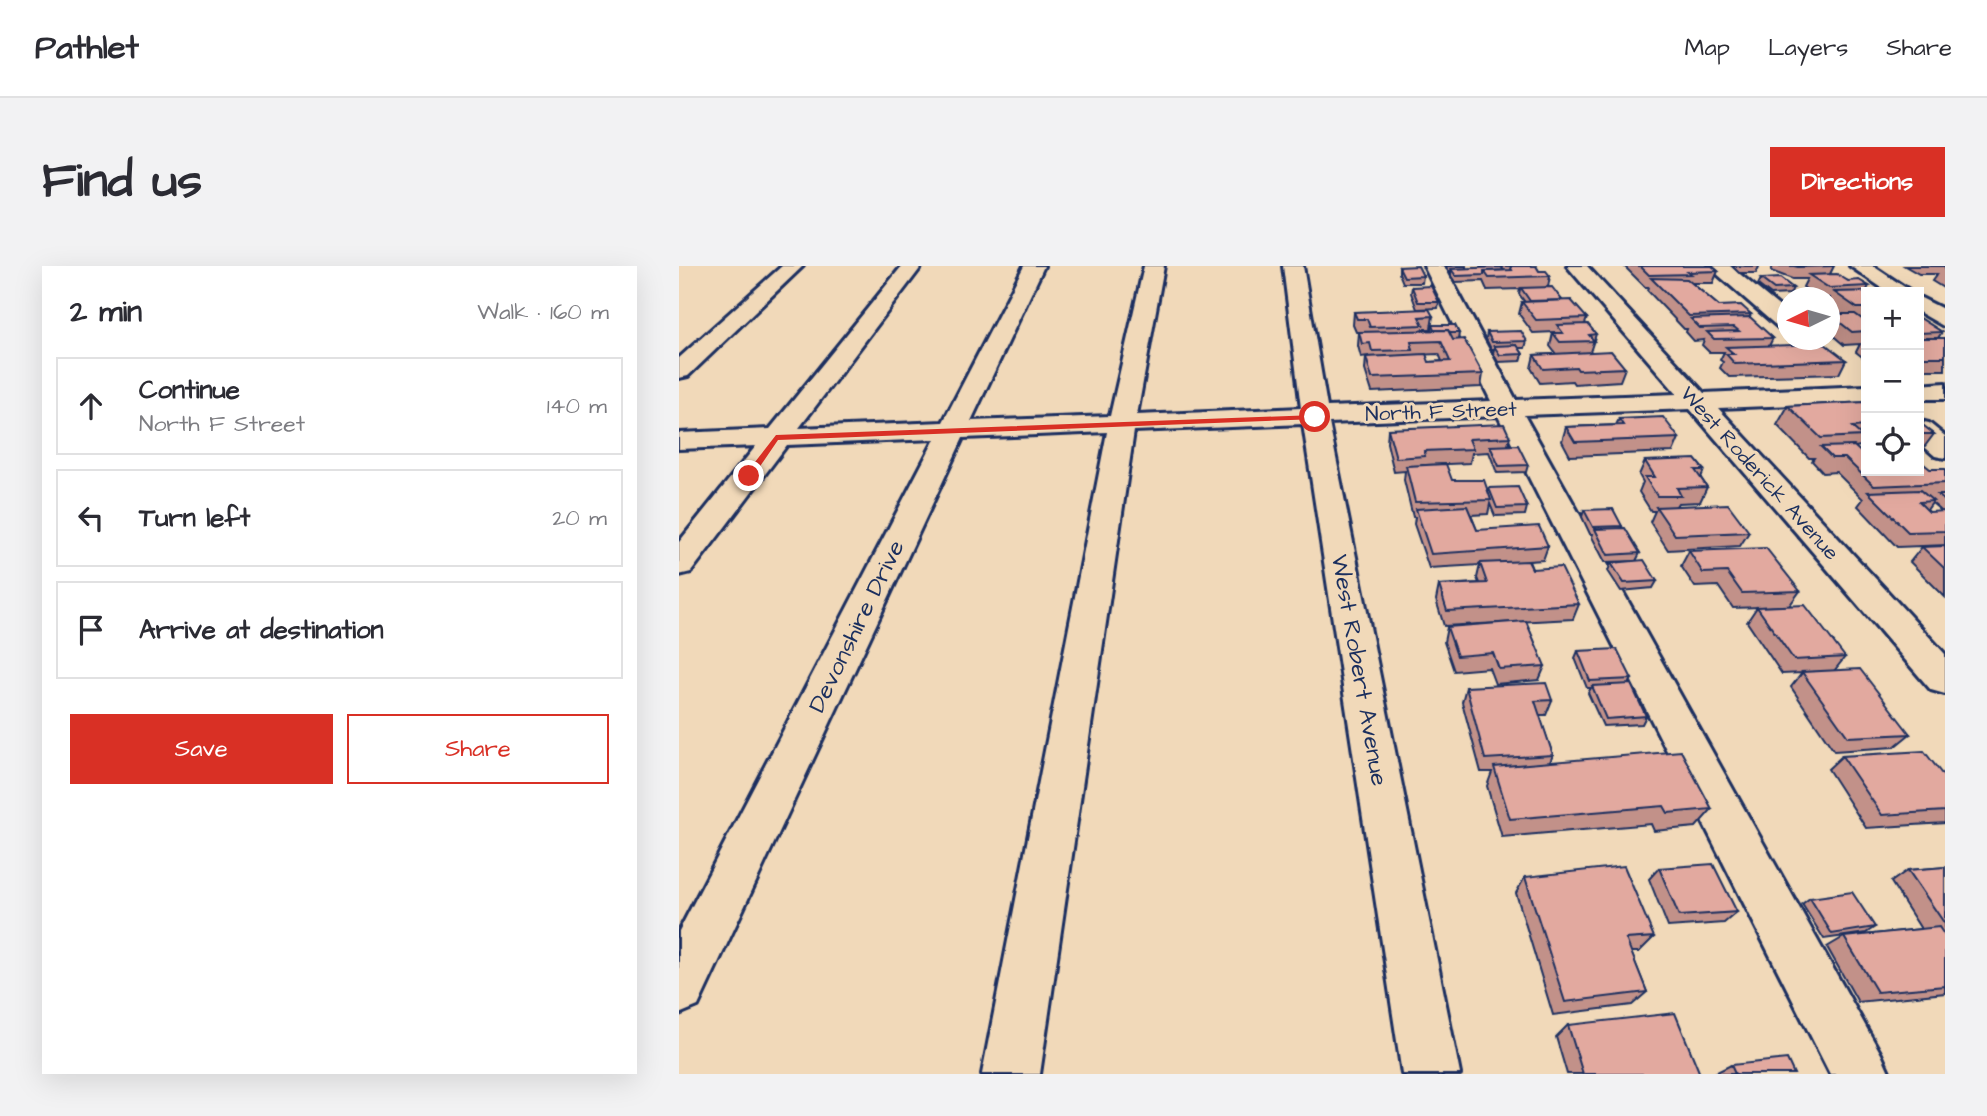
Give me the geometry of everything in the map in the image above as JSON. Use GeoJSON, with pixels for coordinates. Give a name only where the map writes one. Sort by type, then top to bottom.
{"type":"FeatureCollection","features":[{"type":"Feature","properties":{"kind":"street"},"geometry":{"type":"LineString","coordinates":[[679,371],[793,266]]}},
{"type":"Feature","properties":{"kind":"street"},"geometry":{"type":"LineString","coordinates":[[679,564],[912,266]]}},
{"type":"Feature","properties":{"kind":"street","name":"Devonshire Drive"},"geometry":{"type":"LineString","coordinates":[[679,987],[1034,266]]}},
{"type":"Feature","properties":{"kind":"street"},"geometry":{"type":"LineString","coordinates":[[1011,1074],[1122,424],[1154,266]]}},
{"type":"Feature","properties":{"kind":"street","name":"West Robert Avenue"},"geometry":{"type":"LineString","coordinates":[[1293,266],[1315,417],[1431,1074]]}},
{"type":"Feature","properties":{"kind":"street"},"geometry":{"type":"LineString","coordinates":[[1434,266],[1861,1074]]}},
{"type":"Feature","properties":{"kind":"street","name":"West Roderick Avenue"},"geometry":{"type":"LineString","coordinates":[[1577,266],[1945,679]]}},
{"type":"Feature","properties":{"kind":"street"},"geometry":{"type":"LineString","coordinates":[[1718,266],[1777,315]]}},
{"type":"Feature","properties":{"kind":"street"},"geometry":{"type":"LineString","coordinates":[[1860,266],[1894,287]]}},
{"type":"Feature","properties":{"kind":"street"},"geometry":{"type":"LineString","coordinates":[[1924,306],[1945,320]]}},
{"type":"Feature","properties":{"kind":"street"},"geometry":{"type":"LineString","coordinates":[[1847,371],[1861,383]]}},
{"type":"Feature","properties":{"kind":"street"},"geometry":{"type":"LineString","coordinates":[[1924,392],[1945,391]]}},
{"type":"Feature","properties":{"kind":"street","name":"North F Street"},"geometry":{"type":"LineString","coordinates":[[679,441],[1861,394]]}},
{"type":"Feature","properties":{"kind":"street"},"geometry":{"type":"LineString","coordinates":[[1924,433],[1945,450]]}},
{"type":"Feature","properties":{"kind":"building"},"geometry":{"type":"Polygon","coordinates":[[[1418,266],[1423,276],[1404,277],[1399,267],[1418,266]]]}},
{"type":"Feature","properties":{"kind":"building"},"geometry":{"type":"Polygon","coordinates":[[[1510,266],[1536,266],[1539,271],[1546,271],[1550,276],[1489,278],[1484,271],[1512,270],[1510,266]]]}},
{"type":"Feature","properties":{"kind":"building"},"geometry":{"type":"Polygon","coordinates":[[[1640,266],[1712,266],[1718,271],[1649,275],[1640,266]]]}},
{"type":"Feature","properties":{"kind":"building"},"geometry":{"type":"Polygon","coordinates":[[[1501,267],[1504,270],[1484,271],[1484,275],[1456,276],[1451,269],[1501,267]]]}},
{"type":"Feature","properties":{"kind":"building"},"geometry":{"type":"Polygon","coordinates":[[[1837,274],[1848,281],[1859,280],[1869,286],[1827,287],[1809,275],[1837,274]]]}},
{"type":"Feature","properties":{"kind":"building"},"geometry":{"type":"Polygon","coordinates":[[[1651,278],[1687,279],[1719,306],[1741,305],[1751,314],[1689,316],[1651,278]]]}},
{"type":"Feature","properties":{"kind":"building"},"geometry":{"type":"Polygon","coordinates":[[[1780,278],[1792,287],[1774,289],[1761,279],[1780,278]]]}},
{"type":"Feature","properties":{"kind":"building"},"geometry":{"type":"Polygon","coordinates":[[[1431,286],[1439,302],[1418,302],[1412,287],[1431,286]]]}},
{"type":"Feature","properties":{"kind":"building"},"geometry":{"type":"Polygon","coordinates":[[[1552,287],[1562,300],[1530,301],[1521,288],[1552,287]]]}},
{"type":"Feature","properties":{"kind":"building"},"geometry":{"type":"Polygon","coordinates":[[[1861,291],[1861,308],[1840,296],[1840,292],[1861,291]]]}},
{"type":"Feature","properties":{"kind":"building"},"geometry":{"type":"Polygon","coordinates":[[[1571,300],[1587,318],[1536,320],[1522,302],[1571,300]]]}},
{"type":"Feature","properties":{"kind":"building"},"geometry":{"type":"Polygon","coordinates":[[[1429,309],[1433,316],[1419,317],[1423,325],[1370,327],[1367,319],[1357,319],[1354,312],[1429,309]]]}},
{"type":"Feature","properties":{"kind":"building"},"geometry":{"type":"Polygon","coordinates":[[[1840,314],[1855,314],[1861,318],[1861,331],[1852,332],[1840,322],[1840,314]]]}},
{"type":"Feature","properties":{"kind":"building"},"geometry":{"type":"Polygon","coordinates":[[[1750,317],[1773,338],[1714,339],[1707,332],[1739,331],[1734,327],[1700,328],[1691,319],[1750,317]]]}},
{"type":"Feature","properties":{"kind":"building"},"geometry":{"type":"Polygon","coordinates":[[[1924,321],[1942,332],[1924,333],[1924,321]]]}},
{"type":"Feature","properties":{"kind":"building"},"geometry":{"type":"Polygon","coordinates":[[[1588,324],[1596,334],[1589,335],[1594,341],[1560,342],[1553,333],[1563,333],[1557,325],[1588,324]]]}},
{"type":"Feature","properties":{"kind":"building"},"geometry":{"type":"Polygon","coordinates":[[[1432,325],[1455,325],[1459,333],[1434,330],[1432,325]]]}},
{"type":"Feature","properties":{"kind":"building"},"geometry":{"type":"Polygon","coordinates":[[[1448,330],[1453,340],[1464,339],[1483,374],[1372,378],[1366,357],[1426,354],[1429,362],[1450,361],[1441,341],[1411,342],[1413,350],[1372,351],[1370,343],[1362,344],[1359,332],[1448,330]]]}},
{"type":"Feature","properties":{"kind":"building"},"geometry":{"type":"Polygon","coordinates":[[[1521,331],[1527,341],[1492,342],[1487,332],[1521,331]]]}},
{"type":"Feature","properties":{"kind":"building"},"geometry":{"type":"Polygon","coordinates":[[[1924,338],[1945,338],[1945,357],[1924,357],[1924,338]]]}},
{"type":"Feature","properties":{"kind":"building"},"geometry":{"type":"Polygon","coordinates":[[[1517,345],[1523,354],[1500,355],[1494,346],[1517,345]]]}},
{"type":"Feature","properties":{"kind":"building"},"geometry":{"type":"Polygon","coordinates":[[[1777,345],[1777,350],[1833,350],[1846,360],[1735,364],[1726,354],[1734,354],[1726,347],[1777,345]]]}},
{"type":"Feature","properties":{"kind":"building"},"geometry":{"type":"Polygon","coordinates":[[[1611,351],[1625,368],[1543,369],[1534,355],[1611,351]]]}},
{"type":"Feature","properties":{"kind":"building"},"geometry":{"type":"Polygon","coordinates":[[[1861,402],[1861,426],[1852,427],[1861,436],[1821,438],[1788,406],[1861,402]]]}},
{"type":"Feature","properties":{"kind":"building"},"geometry":{"type":"Polygon","coordinates":[[[1663,417],[1679,438],[1575,442],[1566,427],[1623,425],[1619,419],[1663,417]]]}},
{"type":"Feature","properties":{"kind":"building"},"geometry":{"type":"Polygon","coordinates":[[[1504,424],[1510,437],[1469,439],[1473,449],[1424,451],[1425,456],[1396,458],[1388,429],[1504,424]]]}},
{"type":"Feature","properties":{"kind":"building"},"geometry":{"type":"Polygon","coordinates":[[[1924,426],[1934,434],[1924,434],[1924,426]]]}},
{"type":"Feature","properties":{"kind":"building"},"geometry":{"type":"Polygon","coordinates":[[[1518,445],[1528,465],[1499,466],[1490,446],[1518,445]]]}},
{"type":"Feature","properties":{"kind":"building"},"geometry":{"type":"Polygon","coordinates":[[[1854,446],[1861,452],[1861,473],[1845,458],[1832,458],[1821,447],[1854,446]]]}},
{"type":"Feature","properties":{"kind":"building"},"geometry":{"type":"Polygon","coordinates":[[[1695,459],[1704,470],[1695,470],[1707,487],[1677,488],[1681,496],[1657,496],[1645,477],[1655,477],[1645,461],[1695,459]]]}},
{"type":"Feature","properties":{"kind":"building"},"geometry":{"type":"Polygon","coordinates":[[[1446,464],[1452,480],[1484,480],[1491,500],[1415,502],[1406,466],[1446,464]]]}},
{"type":"Feature","properties":{"kind":"building"},"geometry":{"type":"Polygon","coordinates":[[[1924,464],[1930,469],[1945,469],[1945,483],[1874,486],[1864,476],[1924,476],[1924,464]]]}},
{"type":"Feature","properties":{"kind":"building"},"geometry":{"type":"Polygon","coordinates":[[[1518,487],[1527,507],[1497,508],[1489,488],[1518,487]]]}},
{"type":"Feature","properties":{"kind":"building"},"geometry":{"type":"Polygon","coordinates":[[[1920,490],[1933,501],[1919,502],[1929,512],[1945,511],[1945,531],[1908,532],[1868,492],[1920,490]]]}},
{"type":"Feature","properties":{"kind":"building"},"geometry":{"type":"Polygon","coordinates":[[[1728,504],[1749,532],[1675,535],[1656,507],[1728,504]]]}},
{"type":"Feature","properties":{"kind":"building"},"geometry":{"type":"Polygon","coordinates":[[[1467,506],[1477,530],[1539,526],[1548,546],[1431,554],[1416,509],[1467,506]]]}},
{"type":"Feature","properties":{"kind":"building"},"geometry":{"type":"Polygon","coordinates":[[[1613,509],[1622,526],[1593,527],[1584,510],[1613,509]]]}},
{"type":"Feature","properties":{"kind":"building"},"geometry":{"type":"Polygon","coordinates":[[[1625,528],[1640,553],[1608,555],[1595,529],[1625,528]]]}},
{"type":"Feature","properties":{"kind":"building"},"geometry":{"type":"Polygon","coordinates":[[[1945,546],[1945,569],[1922,547],[1945,546]]]}},
{"type":"Feature","properties":{"kind":"building"},"geometry":{"type":"Polygon","coordinates":[[[1766,548],[1800,591],[1742,593],[1727,572],[1703,573],[1689,551],[1766,548]]]}},
{"type":"Feature","properties":{"kind":"building"},"geometry":{"type":"Polygon","coordinates":[[[1644,560],[1657,581],[1624,583],[1611,563],[1644,560]]]}},
{"type":"Feature","properties":{"kind":"building"},"geometry":{"type":"Polygon","coordinates":[[[1528,561],[1532,569],[1561,567],[1579,604],[1447,611],[1439,585],[1487,583],[1480,563],[1528,561]]]}},
{"type":"Feature","properties":{"kind":"building"},"geometry":{"type":"Polygon","coordinates":[[[1805,605],[1845,657],[1794,660],[1757,607],[1805,605]]]}},
{"type":"Feature","properties":{"kind":"building"},"geometry":{"type":"Polygon","coordinates":[[[1526,621],[1545,666],[1499,669],[1493,653],[1457,656],[1447,627],[1526,621]]]}},
{"type":"Feature","properties":{"kind":"building"},"geometry":{"type":"Polygon","coordinates":[[[1617,649],[1632,679],[1590,681],[1578,651],[1617,649]]]}},
{"type":"Feature","properties":{"kind":"building"},"geometry":{"type":"Polygon","coordinates":[[[1860,669],[1910,734],[1848,737],[1802,672],[1860,669]]]}},
{"type":"Feature","properties":{"kind":"building"},"geometry":{"type":"Polygon","coordinates":[[[1546,683],[1552,700],[1535,701],[1553,755],[1485,759],[1466,687],[1546,683]]]}},
{"type":"Feature","properties":{"kind":"building"},"geometry":{"type":"Polygon","coordinates":[[[1631,684],[1646,716],[1606,719],[1592,686],[1631,684]]]}},
{"type":"Feature","properties":{"kind":"building"},"geometry":{"type":"Polygon","coordinates":[[[1681,751],[1712,809],[1668,813],[1664,806],[1510,819],[1494,767],[1681,751]]]}},
{"type":"Feature","properties":{"kind":"building"},"geometry":{"type":"Polygon","coordinates":[[[1924,751],[1945,778],[1945,811],[1882,815],[1842,756],[1924,751]]]}},
{"type":"Feature","properties":{"kind":"building"},"geometry":{"type":"Polygon","coordinates":[[[1713,864],[1737,912],[1679,916],[1659,868],[1713,864]]]}},
{"type":"Feature","properties":{"kind":"building"},"geometry":{"type":"Polygon","coordinates":[[[1624,866],[1654,937],[1626,939],[1647,992],[1565,1002],[1525,877],[1624,866]]]}},
{"type":"Feature","properties":{"kind":"building"},"geometry":{"type":"Polygon","coordinates":[[[1945,867],[1945,924],[1908,870],[1945,867]]]}},
{"type":"Feature","properties":{"kind":"building"},"geometry":{"type":"Polygon","coordinates":[[[1852,892],[1875,927],[1832,934],[1810,898],[1852,892]]]}},
{"type":"Feature","properties":{"kind":"building"},"geometry":{"type":"Polygon","coordinates":[[[1939,927],[1945,936],[1945,986],[1877,992],[1844,937],[1939,927]]]}},
{"type":"Feature","properties":{"kind":"building"},"geometry":{"type":"Polygon","coordinates":[[[1675,1013],[1700,1074],[1583,1074],[1568,1025],[1675,1013]]]}},
{"type":"Feature","properties":{"kind":"building"},"geometry":{"type":"Polygon","coordinates":[[[1787,1059],[1794,1074],[1735,1074],[1731,1065],[1787,1059]]]}},
{"type":"Feature","properties":{"kind":"route"},"geometry":{"type":"LineString","coordinates":[[749,476],[776,437],[1315,417]]}}]}
